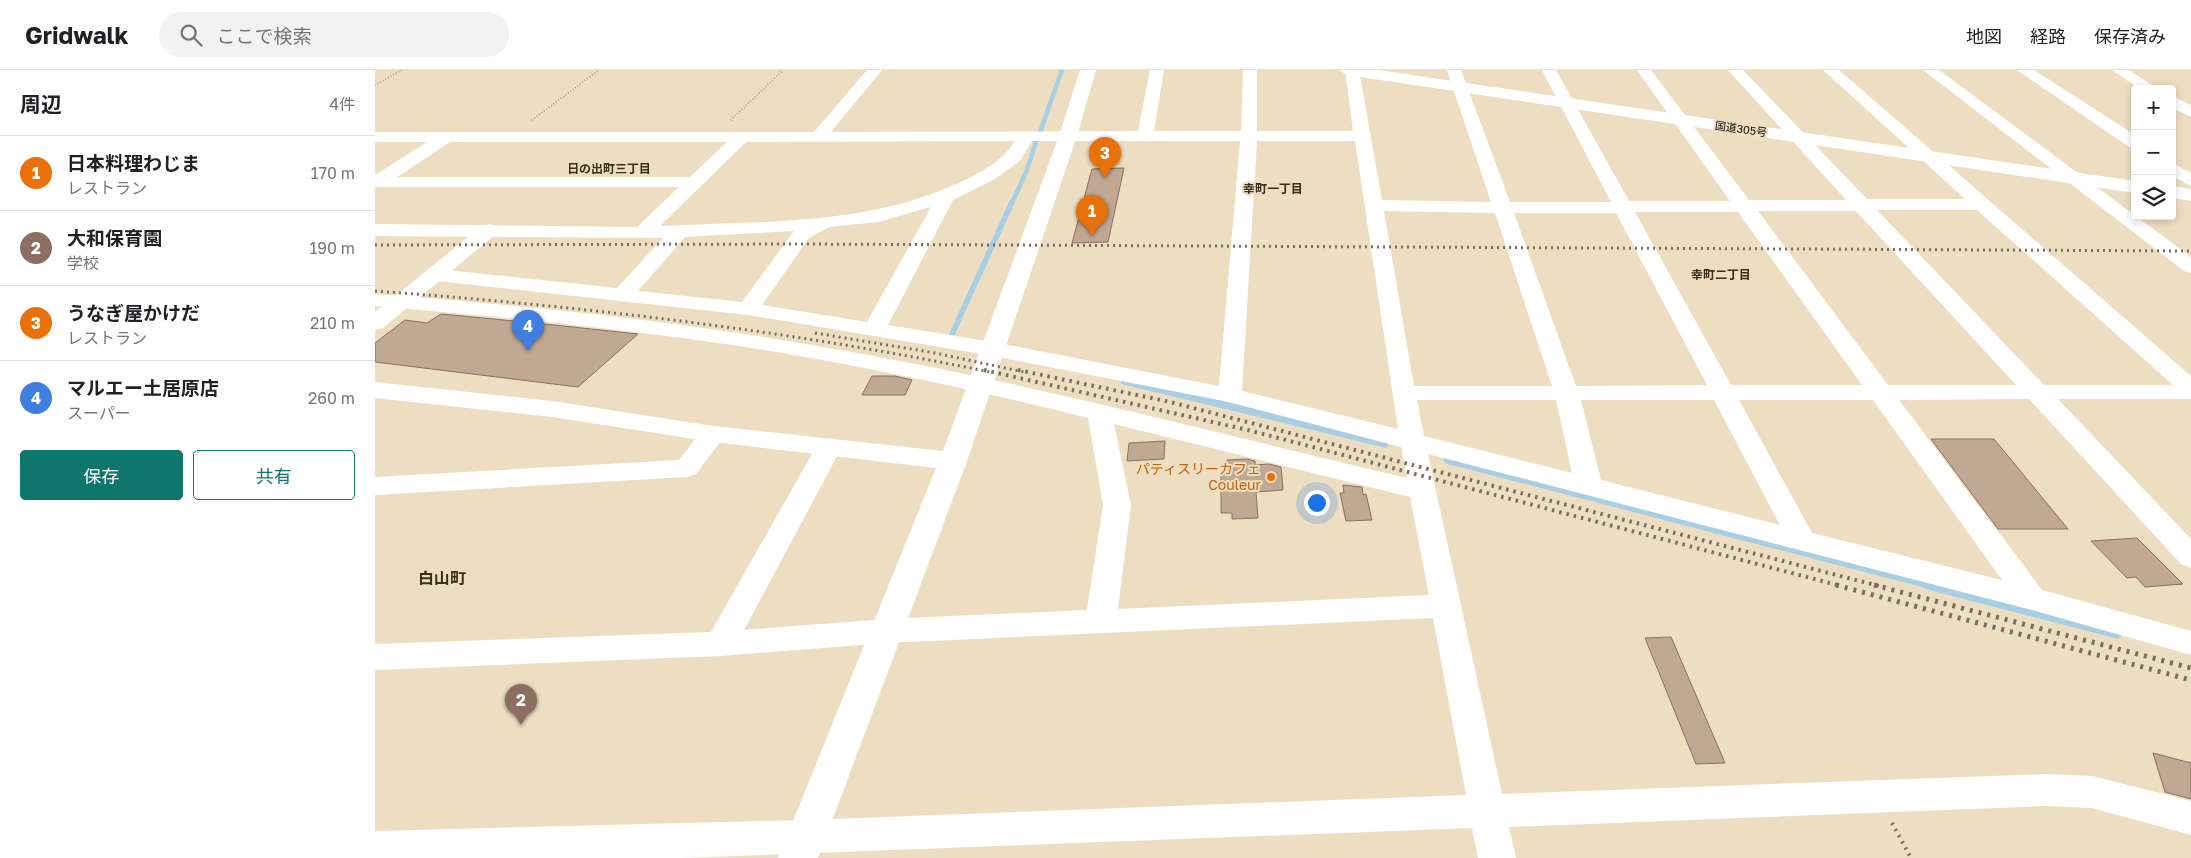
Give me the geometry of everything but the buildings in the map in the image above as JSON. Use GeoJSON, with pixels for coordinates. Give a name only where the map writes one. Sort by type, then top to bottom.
{"type":"FeatureCollection","features":[{"type":"Feature","properties":{"kind":"main road"},"geometry":{"type":"LineString","coordinates":[[802,848],[953,461],[1068,136],[1088,70]]}},
{"type":"Feature","properties":{"kind":"main road","name":"国道305号"},"geometry":{"type":"LineString","coordinates":[[1351,70],[1457,78],[1567,103],[2131,186]]}},
{"type":"Feature","properties":{"kind":"main road"},"geometry":{"type":"LineString","coordinates":[[2176,193],[2191,195]]}},
{"type":"Feature","properties":{"kind":"main road"},"geometry":{"type":"LineString","coordinates":[[375,323],[437,275],[489,230]]}},
{"type":"Feature","properties":{"kind":"main road"},"geometry":{"type":"LineString","coordinates":[[375,390],[552,409],[713,434],[953,461]]}},
{"type":"Feature","properties":{"kind":"street"},"geometry":{"type":"LineString","coordinates":[[818,137],[875,70]]}},
{"type":"Feature","properties":{"kind":"street"},"geometry":{"type":"LineString","coordinates":[[1145,136],[1157,70]]}},
{"type":"Feature","properties":{"kind":"street"},"geometry":{"type":"LineString","coordinates":[[1231,395],[1249,136],[1250,70]]}},
{"type":"Feature","properties":{"kind":"street"},"geometry":{"type":"LineString","coordinates":[[1351,70],[1403,393],[1497,858]]}},
{"type":"Feature","properties":{"kind":"street"},"geometry":{"type":"LineString","coordinates":[[1549,70],[1725,393],[1802,540]]}},
{"type":"Feature","properties":{"kind":"street"},"geometry":{"type":"LineString","coordinates":[[1644,70],[2032,598]]}},
{"type":"Feature","properties":{"kind":"street"},"geometry":{"type":"LineString","coordinates":[[1735,70],[2039,392],[2191,557]]}},
{"type":"Feature","properties":{"kind":"street"},"geometry":{"type":"LineString","coordinates":[[1830,70],[2191,388]]}},
{"type":"Feature","properties":{"kind":"street"},"geometry":{"type":"LineString","coordinates":[[1929,70],[2191,267]]}},
{"type":"Feature","properties":{"kind":"street"},"geometry":{"type":"LineString","coordinates":[[2024,70],[2131,140]]}},
{"type":"Feature","properties":{"kind":"street"},"geometry":{"type":"LineString","coordinates":[[2119,70],[2144,85]]}},
{"type":"Feature","properties":{"kind":"street"},"geometry":{"type":"LineString","coordinates":[[1457,78],[1567,393],[1589,487]]}},
{"type":"Feature","properties":{"kind":"street"},"geometry":{"type":"LineString","coordinates":[[2176,103],[2191,112]]}},
{"type":"Feature","properties":{"kind":"street"},"geometry":{"type":"LineString","coordinates":[[375,230],[679,232],[825,222],[878,216],[946,197],[987,176],[1014,157],[1027,136]]}},
{"type":"Feature","properties":{"kind":"street"},"geometry":{"type":"LineString","coordinates":[[375,137],[1361,136]]}},
{"type":"Feature","properties":{"kind":"street"},"geometry":{"type":"LineString","coordinates":[[376,182],[446,137]]}},
{"type":"Feature","properties":{"kind":"street"},"geometry":{"type":"LineString","coordinates":[[642,233],[741,137]]}},
{"type":"Feature","properties":{"kind":"street"},"geometry":{"type":"LineString","coordinates":[[2176,171],[2191,181]]}},
{"type":"Feature","properties":{"kind":"street"},"geometry":{"type":"LineString","coordinates":[[376,182],[695,182]]}},
{"type":"Feature","properties":{"kind":"street"},"geometry":{"type":"LineString","coordinates":[[875,328],[946,197]]}},
{"type":"Feature","properties":{"kind":"street"},"geometry":{"type":"LineString","coordinates":[[1373,206],[1502,208],[1983,204]]}},
{"type":"Feature","properties":{"kind":"street"},"geometry":{"type":"LineString","coordinates":[[748,309],[802,234],[825,222]]}},
{"type":"Feature","properties":{"kind":"street"},"geometry":{"type":"LineString","coordinates":[[623,294],[679,232]]}},
{"type":"Feature","properties":{"kind":"street"},"geometry":{"type":"LineString","coordinates":[[437,275],[748,309],[875,328],[1231,395],[2032,598],[2191,643]]}},
{"type":"Feature","properties":{"kind":"street"},"geometry":{"type":"LineString","coordinates":[[375,300],[654,326],[856,360],[980,385],[1423,491]]}},
{"type":"Feature","properties":{"kind":"street"},"geometry":{"type":"LineString","coordinates":[[1403,393],[2191,392]]}},
{"type":"Feature","properties":{"kind":"street"},"geometry":{"type":"LineString","coordinates":[[1101,414],[1117,505],[1101,622]]}},
{"type":"Feature","properties":{"kind":"street"},"geometry":{"type":"LineString","coordinates":[[375,486],[687,468],[713,434]]}},
{"type":"Feature","properties":{"kind":"street"},"geometry":{"type":"LineString","coordinates":[[719,644],[829,447]]}},
{"type":"Feature","properties":{"kind":"street"},"geometry":{"type":"LineString","coordinates":[[375,657],[719,644],[886,631],[1446,606]]}},
{"type":"Feature","properties":{"kind":"street"},"geometry":{"type":"LineString","coordinates":[[375,849],[802,848],[1488,810],[2046,790],[2092,792],[2191,818]]}},
{"type":"Feature","properties":{"kind":"path"},"geometry":{"type":"LineString","coordinates":[[375,85],[402,70]]}},
{"type":"Feature","properties":{"kind":"path"},"geometry":{"type":"LineString","coordinates":[[510,137],[599,70]]}},
{"type":"Feature","properties":{"kind":"path"},"geometry":{"type":"LineString","coordinates":[[712,137],[783,70]]}},
{"type":"Feature","properties":{"kind":"path"},"geometry":{"type":"LineString","coordinates":[[1878,796],[1911,858]]}},
{"type":"Feature","properties":{"kind":"waterway"},"geometry":{"type":"LineString","coordinates":[[1040,132],[1062,70]]}},
{"type":"Feature","properties":{"kind":"waterway"},"geometry":{"type":"LineString","coordinates":[[1012,203],[1027,170],[1036,142]]}},
{"type":"Feature","properties":{"kind":"waterway"},"geometry":{"type":"LineString","coordinates":[[952,334],[1012,202]]}},
{"type":"Feature","properties":{"kind":"waterway"},"geometry":{"type":"LineString","coordinates":[[1124,381],[1385,444]]}},
{"type":"Feature","properties":{"kind":"waterway"},"geometry":{"type":"LineString","coordinates":[[1447,460],[1932,586]]}},
{"type":"Feature","properties":{"kind":"waterway"},"geometry":{"type":"LineString","coordinates":[[1927,585],[2117,634]]}},
{"type":"Feature","properties":{"kind":"railway"},"geometry":{"type":"LineString","coordinates":[[375,245],[805,244],[2191,251]]}},
{"type":"Feature","properties":{"kind":"railway"},"geometry":{"type":"LineString","coordinates":[[375,291],[529,304],[684,321],[837,344],[990,372]]}},
{"type":"Feature","properties":{"kind":"railway"},"geometry":{"type":"LineString","coordinates":[[815,333],[935,353],[1024,372]]}},
{"type":"Feature","properties":{"kind":"railway"},"geometry":{"type":"LineString","coordinates":[[984,370],[1248,430],[1841,586]]}},
{"type":"Feature","properties":{"kind":"railway"},"geometry":{"type":"LineString","coordinates":[[1018,370],[1170,402],[1879,586]]}},
{"type":"Feature","properties":{"kind":"railway"},"geometry":{"type":"LineString","coordinates":[[1836,585],[2191,680]]}},
{"type":"Feature","properties":{"kind":"railway"},"geometry":{"type":"LineString","coordinates":[[1874,585],[2191,668]]}},
{"type":"Feature","properties":{"kind":"place","name":"うなぎ屋かけだ"},"geometry":{"type":"Point","coordinates":[1105,178]}},
{"type":"Feature","properties":{"kind":"place","name":"日本料理わじま"},"geometry":{"type":"Point","coordinates":[1092,236]}},
{"type":"Feature","properties":{"kind":"place","name":"マルエー土居原店"},"geometry":{"type":"Point","coordinates":[528,351]}},
{"type":"Feature","properties":{"kind":"place","name":"パティスリーカフェ Couleur"},"geometry":{"type":"Point","coordinates":[1271,477]}},
{"type":"Feature","properties":{"kind":"place","name":"大和保育園"},"geometry":{"type":"Point","coordinates":[521,725]}},
{"type":"Feature","properties":{"kind":"district","name":"日の出町三丁目"},"geometry":{"type":"Point","coordinates":[609,169]}},
{"type":"Feature","properties":{"kind":"district","name":"幸町一丁目"},"geometry":{"type":"Point","coordinates":[1273,189]}},
{"type":"Feature","properties":{"kind":"district","name":"幸町二丁目"},"geometry":{"type":"Point","coordinates":[1721,275]}},
{"type":"Feature","properties":{"kind":"district","name":"白山町"},"geometry":{"type":"Point","coordinates":[442,578]}}]}
